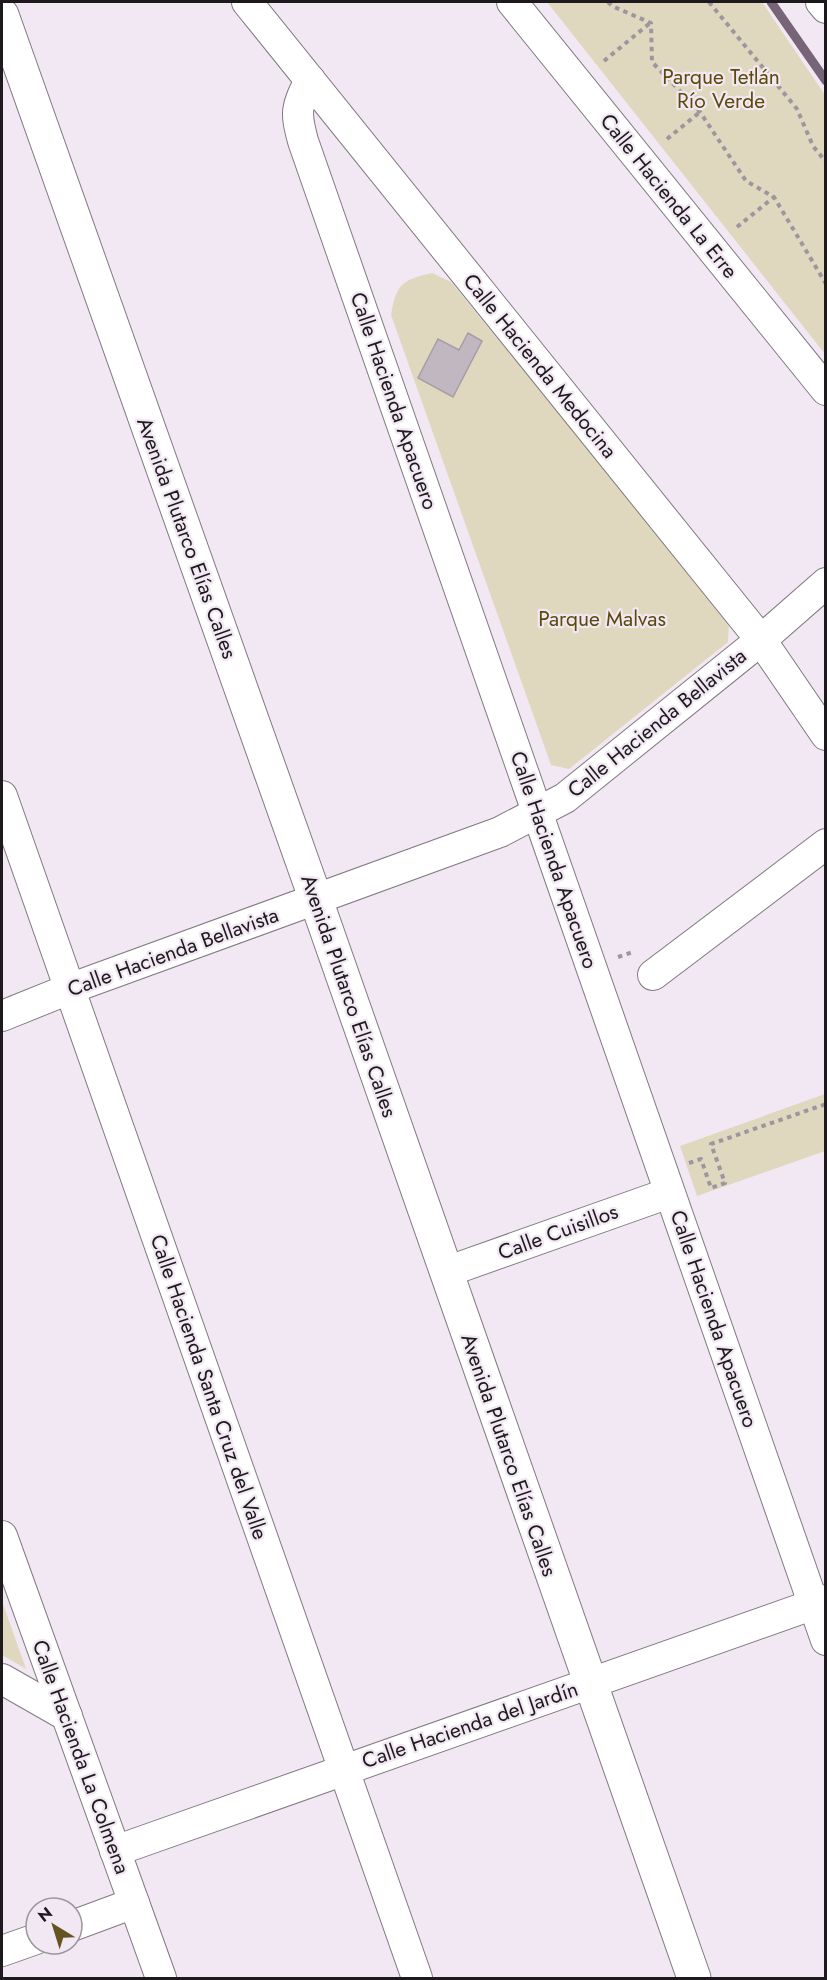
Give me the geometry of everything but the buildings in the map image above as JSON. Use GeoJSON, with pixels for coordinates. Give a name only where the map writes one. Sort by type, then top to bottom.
{"type":"FeatureCollection","features":[{"type":"Feature","properties":{"kind":"street","name":"Calle Hacienda Medocina"},"geometry":{"type":"LineString","coordinates":[[247,2],[761,640],[825,735]]}},
{"type":"Feature","properties":{"kind":"street","name":"Calle Hacienda La Erre"},"geometry":{"type":"LineString","coordinates":[[512,2],[825,390]]}},
{"type":"Feature","properties":{"kind":"street"},"geometry":{"type":"LineString","coordinates":[[821,2],[825,8]]}},
{"type":"Feature","properties":{"kind":"street","name":"Avenida Plutarco Elías Calles"},"geometry":{"type":"LineString","coordinates":[[2,15],[316,900],[694,1978]]}},
{"type":"Feature","properties":{"kind":"street","name":"Calle Hacienda Apacuero"},"geometry":{"type":"LineString","coordinates":[[310,80],[297,105],[303,141],[666,1183],[819,1602],[825,1640]]}},
{"type":"Feature","properties":{"kind":"street","name":"Calle Hacienda Bellavista"},"geometry":{"type":"LineString","coordinates":[[2,1016],[69,989],[500,832],[565,798],[761,640],[825,583]]}},
{"type":"Feature","properties":{"kind":"street","name":"Calle Hacienda Santa Cruz del Valle"},"geometry":{"type":"LineString","coordinates":[[2,796],[417,1978]]}},
{"type":"Feature","properties":{"kind":"street"},"geometry":{"type":"LineString","coordinates":[[653,975],[825,844]]}},
{"type":"Feature","properties":{"kind":"street","name":"Calle Cuisillos"},"geometry":{"type":"LineString","coordinates":[[446,1272],[666,1183]]}},
{"type":"Feature","properties":{"kind":"street","name":"Calle Hacienda La Colmena"},"geometry":{"type":"LineString","coordinates":[[2,1536],[161,1978]]}},
{"type":"Feature","properties":{"kind":"street","name":"Calle Hacienda del Jardín"},"geometry":{"type":"LineString","coordinates":[[115,1851],[819,1602]]}},
{"type":"Feature","properties":{"kind":"street"},"geometry":{"type":"LineString","coordinates":[[2,1679],[67,1716]]}},
{"type":"Feature","properties":{"kind":"street"},"geometry":{"type":"LineString","coordinates":[[84,1922],[134,1903]]}},
{"type":"Feature","properties":{"kind":"street"},"geometry":{"type":"LineString","coordinates":[[2,1951],[24,1943]]}},
{"type":"Feature","properties":{"kind":"path"},"geometry":{"type":"LineString","coordinates":[[608,2],[612,6],[651,23]]}},
{"type":"Feature","properties":{"kind":"path"},"geometry":{"type":"LineString","coordinates":[[709,2],[797,109],[813,146],[825,162]]}},
{"type":"Feature","properties":{"kind":"path"},"geometry":{"type":"LineString","coordinates":[[604,61],[651,23]]}},
{"type":"Feature","properties":{"kind":"path"},"geometry":{"type":"LineString","coordinates":[[651,23],[652,62],[700,112],[746,181],[774,197],[825,284]]}},
{"type":"Feature","properties":{"kind":"path"},"geometry":{"type":"LineString","coordinates":[[667,139],[700,112]]}},
{"type":"Feature","properties":{"kind":"path"},"geometry":{"type":"LineString","coordinates":[[737,227],[774,197]]}},
{"type":"Feature","properties":{"kind":"path"},"geometry":{"type":"LineString","coordinates":[[666,1183],[701,1159],[711,1188],[725,1183],[711,1144],[825,1104]]}},
{"type":"Feature","properties":{"kind":"green space","name":"Parque Tetlán Río Verde"},"geometry":{"type":"Polygon","coordinates":[[[547,2],[762,2],[825,95],[825,354],[547,2]]]}},
{"type":"Feature","properties":{"kind":"green space","name":"Parque Malvas"},"geometry":{"type":"Polygon","coordinates":[[[432,273],[451,282],[729,622],[728,642],[569,769],[551,765],[391,315],[395,296],[402,285],[414,278],[432,273]]]}},
{"type":"Feature","properties":{"kind":"green space"},"geometry":{"type":"Polygon","coordinates":[[[825,1094],[825,1151],[697,1196],[680,1146],[825,1094]]]}},
{"type":"Feature","properties":{"kind":"green space"},"geometry":{"type":"Polygon","coordinates":[[[2,1601],[26,1669],[2,1655],[2,1601]]]}},
{"type":"Feature","properties":{"kind":"waterway"},"geometry":{"type":"LineString","coordinates":[[771,2],[826,81]]}}]}
